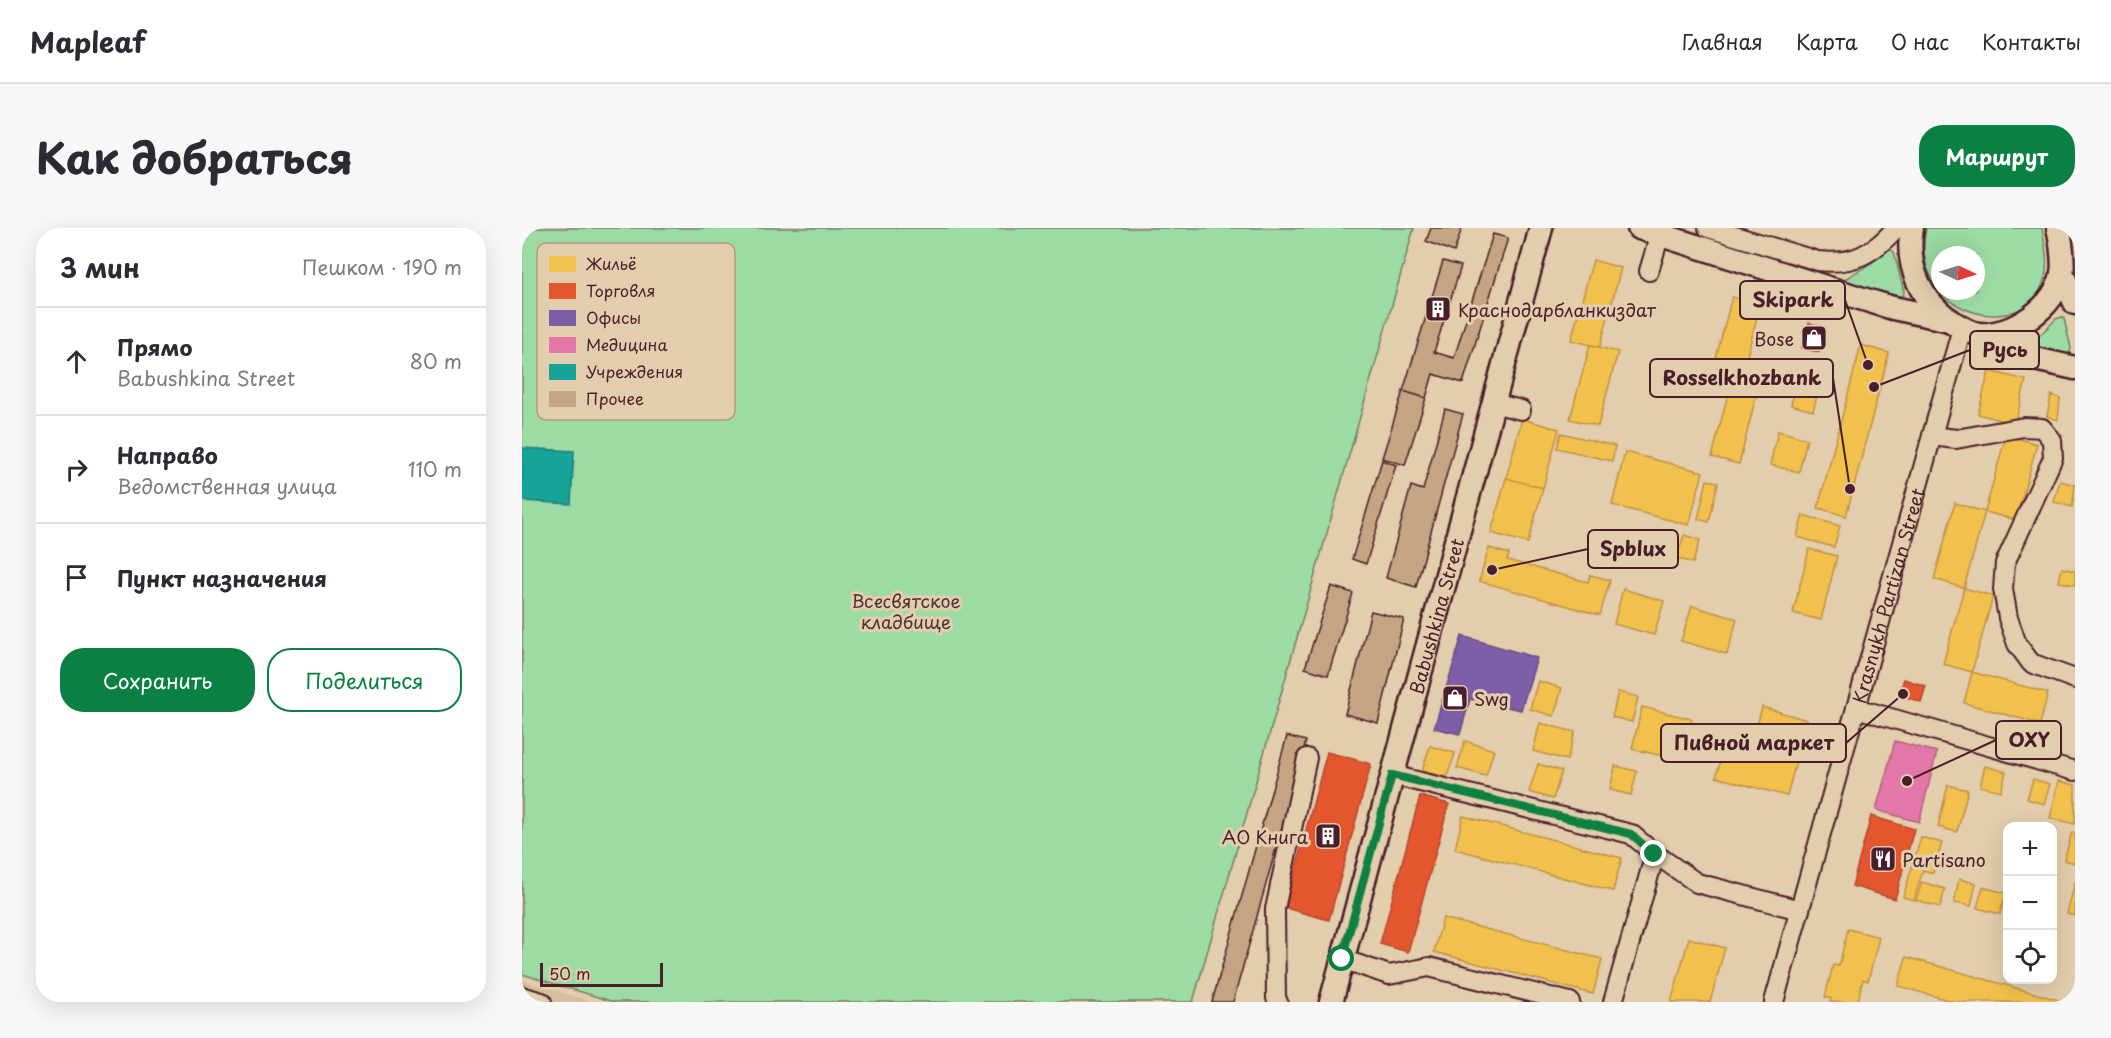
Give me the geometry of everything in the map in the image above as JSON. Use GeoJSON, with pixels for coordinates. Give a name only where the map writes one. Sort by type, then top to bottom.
{"type":"FeatureCollection","features":[{"type":"Feature","properties":{"kind":"main road","name":"Babushkina Street"},"geometry":{"type":"LineString","coordinates":[[1331,1002],[1541,228]]}},
{"type":"Feature","properties":{"kind":"main road"},"geometry":{"type":"LineString","coordinates":[[1912,228],[1911,260],[1918,281],[1930,304],[1963,327],[2008,353],[2075,369]]}},
{"type":"Feature","properties":{"kind":"main road"},"geometry":{"type":"LineString","coordinates":[[1649,231],[1893,308],[1992,333],[2007,330],[2034,316],[2049,299],[2068,269]]}},
{"type":"Feature","properties":{"kind":"main road"},"geometry":{"type":"LineString","coordinates":[[2064,236],[2075,303]]}},
{"type":"Feature","properties":{"kind":"street"},"geometry":{"type":"LineString","coordinates":[[1708,228],[1818,261],[1833,263],[1846,262],[1859,257],[1896,228]]}},
{"type":"Feature","properties":{"kind":"street"},"geometry":{"type":"LineString","coordinates":[[1649,231],[1649,271]]}},
{"type":"Feature","properties":{"kind":"street","name":"Krasnykh Partizan Street"},"geometry":{"type":"LineString","coordinates":[[1774,1002],[1963,327]]}},
{"type":"Feature","properties":{"kind":"street"},"geometry":{"type":"LineString","coordinates":[[1492,403],[1521,410]]}},
{"type":"Feature","properties":{"kind":"street"},"geometry":{"type":"LineString","coordinates":[[1932,436],[1956,439],[2024,427],[2042,428],[2052,440],[2053,458],[2005,563],[2003,590],[2007,618],[2017,644],[2031,663],[2075,679]]}},
{"type":"Feature","properties":{"kind":"street"},"geometry":{"type":"LineString","coordinates":[[1856,708],[2075,771]]}},
{"type":"Feature","properties":{"kind":"street"},"geometry":{"type":"LineString","coordinates":[[1278,1002],[1276,998],[1275,909],[1307,758]]}},
{"type":"Feature","properties":{"kind":"street"},"geometry":{"type":"LineString","coordinates":[[1392,775],[1631,834],[1654,854],[1697,883],[1800,910]]}},
{"type":"Feature","properties":{"kind":"street"},"geometry":{"type":"LineString","coordinates":[[1613,1002],[1654,854]]}},
{"type":"Feature","properties":{"kind":"street"},"geometry":{"type":"LineString","coordinates":[[1342,959],[1389,975],[1429,967],[1508,994],[1570,1002]]}},
{"type":"Feature","properties":{"kind":"street"},"geometry":{"type":"LineString","coordinates":[[522,996],[542,1002]]}},
{"type":"Feature","properties":{"kind":"shaded area"},"geometry":{"type":"Polygon","coordinates":[[[522,980],[592,1002],[522,1002],[522,980]]]}},
{"type":"Feature","properties":{"kind":"green space","name":"Всесвятское кладбище"},"geometry":{"type":"Polygon","coordinates":[[[522,228],[1414,228],[1193,1002],[614,1002],[522,974],[522,228]]]}},
{"type":"Feature","properties":{"kind":"green space"},"geometry":{"type":"Polygon","coordinates":[[[1926,228],[2042,228],[2047,266],[2044,281],[2032,301],[2020,309],[2007,314],[1978,313],[1950,300],[1985,300],[1985,246],[1931,246],[1931,276],[1924,245],[1926,228]]]}},
{"type":"Feature","properties":{"kind":"green space"},"geometry":{"type":"Polygon","coordinates":[[[1889,248],[1894,252],[1903,295],[1897,297],[1845,283],[1845,279],[1873,262],[1889,248]]]}},
{"type":"Feature","properties":{"kind":"green space"},"geometry":{"type":"Polygon","coordinates":[[[2062,317],[2071,348],[2069,354],[2036,347],[2036,339],[2056,319],[2062,317]]]}},
{"type":"Feature","properties":{"kind":"building: Жильё"},"geometry":{"type":"Polygon","coordinates":[[[1593,260],[1621,268],[1600,347],[1571,340],[1593,260]]]}},
{"type":"Feature","properties":{"kind":"building: Жильё"},"geometry":{"type":"Polygon","coordinates":[[[1732,297],[1760,305],[1740,384],[1711,377],[1732,297]]]}},
{"type":"Feature","properties":{"kind":"building: Жильё"},"geometry":{"type":"Polygon","coordinates":[[[1590,345],[1618,352],[1598,426],[1570,419],[1590,345]]]}},
{"type":"Feature","properties":{"kind":"building: Жильё"},"geometry":{"type":"Polygon","coordinates":[[[1861,345],[1889,353],[1846,516],[1818,508],[1861,345]]]}},
{"type":"Feature","properties":{"kind":"building: Жильё"},"geometry":{"type":"Polygon","coordinates":[[[1801,368],[1823,374],[1813,411],[1791,405],[1801,368]]]}},
{"type":"Feature","properties":{"kind":"building: Жильё"},"geometry":{"type":"Polygon","coordinates":[[[1989,371],[2026,380],[2015,424],[1978,414],[1989,371]]]}},
{"type":"Feature","properties":{"kind":"building: Жильё"},"geometry":{"type":"Polygon","coordinates":[[[1731,382],[1758,389],[1739,464],[1712,457],[1731,382]]]}},
{"type":"Feature","properties":{"kind":"building: Жильё"},"geometry":{"type":"Polygon","coordinates":[[[2051,395],[2060,398],[2058,420],[2047,416],[2051,395]]]}},
{"type":"Feature","properties":{"kind":"building: Жильё"},"geometry":{"type":"Polygon","coordinates":[[[1522,419],[1559,429],[1543,488],[1506,478],[1522,419]]]}},
{"type":"Feature","properties":{"kind":"building: Жильё"},"geometry":{"type":"Polygon","coordinates":[[[1778,431],[1807,439],[1799,472],[1770,465],[1778,431]]]}},
{"type":"Feature","properties":{"kind":"building: Жильё"},"geometry":{"type":"Polygon","coordinates":[[[1561,433],[1615,446],[1612,461],[1557,448],[1561,433]]]}},
{"type":"Feature","properties":{"kind":"building: Жильё"},"geometry":{"type":"Polygon","coordinates":[[[2006,435],[2037,444],[2016,520],[1985,512],[2006,435]]]}},
{"type":"Feature","properties":{"kind":"building: Жильё"},"geometry":{"type":"Polygon","coordinates":[[[1625,452],[1703,472],[1689,525],[1612,505],[1625,452]]]}},
{"type":"Feature","properties":{"kind":"building: Жильё"},"geometry":{"type":"Polygon","coordinates":[[[1506,478],[1543,488],[1528,543],[1491,533],[1506,478]]]}},
{"type":"Feature","properties":{"kind":"building: Жильё"},"geometry":{"type":"Polygon","coordinates":[[[1707,480],[1718,482],[1709,522],[1698,519],[1707,480]]]}},
{"type":"Feature","properties":{"kind":"building: Жильё"},"geometry":{"type":"Polygon","coordinates":[[[2060,481],[2075,485],[2072,507],[2054,502],[2060,481]]]}},
{"type":"Feature","properties":{"kind":"building: Жильё"},"geometry":{"type":"Polygon","coordinates":[[[1955,503],[1985,512],[1964,588],[1934,579],[1955,503]]]}},
{"type":"Feature","properties":{"kind":"building: Жильё"},"geometry":{"type":"Polygon","coordinates":[[[1803,515],[1840,526],[1834,547],[1797,537],[1803,515]]]}},
{"type":"Feature","properties":{"kind":"building: Жильё"},"geometry":{"type":"Polygon","coordinates":[[[1684,535],[1700,540],[1693,563],[1677,558],[1684,535]]]}},
{"type":"Feature","properties":{"kind":"building: Жильё"},"geometry":{"type":"Polygon","coordinates":[[[1489,548],[1509,554],[1507,560],[1588,582],[1590,575],[1610,580],[1600,615],[1479,581],[1489,548]]]}},
{"type":"Feature","properties":{"kind":"building: Жильё"},"geometry":{"type":"Polygon","coordinates":[[[1809,549],[1837,556],[1821,620],[1793,613],[1809,549]]]}},
{"type":"Feature","properties":{"kind":"building: Жильё"},"geometry":{"type":"Polygon","coordinates":[[[2062,568],[2075,571],[2075,585],[2059,582],[2062,568]]]}},
{"type":"Feature","properties":{"kind":"building: Жильё"},"geometry":{"type":"Polygon","coordinates":[[[1964,588],[1993,596],[1972,672],[1943,664],[1964,588]]]}},
{"type":"Feature","properties":{"kind":"building: Жильё"},"geometry":{"type":"Polygon","coordinates":[[[1623,589],[1664,601],[1654,635],[1614,624],[1623,589]]]}},
{"type":"Feature","properties":{"kind":"building: Жильё"},"geometry":{"type":"Polygon","coordinates":[[[1692,606],[1737,619],[1727,654],[1681,641],[1692,606]]]}},
{"type":"Feature","properties":{"kind":"building: Жильё"},"geometry":{"type":"Polygon","coordinates":[[[1972,672],[2048,693],[2040,724],[1964,703],[1972,672]]]}},
{"type":"Feature","properties":{"kind":"building: Жильё"},"geometry":{"type":"Polygon","coordinates":[[[1538,681],[1562,688],[1554,716],[1530,709],[1538,681]]]}},
{"type":"Feature","properties":{"kind":"building: Жильё"},"geometry":{"type":"Polygon","coordinates":[[[1618,692],[1638,697],[1632,722],[1612,717],[1618,692]]]}},
{"type":"Feature","properties":{"kind":"building: Жильё"},"geometry":{"type":"Polygon","coordinates":[[[1642,707],[1692,719],[1682,760],[1632,749],[1642,707]]]}},
{"type":"Feature","properties":{"kind":"building: Жильё"},"geometry":{"type":"Polygon","coordinates":[[[1762,707],[1807,720],[1787,796],[1716,777],[1728,735],[1753,741],[1762,707]]]}},
{"type":"Feature","properties":{"kind":"building: Жильё"},"geometry":{"type":"Polygon","coordinates":[[[1540,723],[1575,732],[1567,760],[1533,751],[1540,723]]]}},
{"type":"Feature","properties":{"kind":"building: Жильё"},"geometry":{"type":"Polygon","coordinates":[[[1465,741],[1494,750],[1486,776],[1457,768],[1465,741]]]}},
{"type":"Feature","properties":{"kind":"building: Жильё"},"geometry":{"type":"Polygon","coordinates":[[[1430,746],[1455,753],[1447,777],[1422,771],[1430,746]]]}},
{"type":"Feature","properties":{"kind":"building: Жильё"},"geometry":{"type":"Polygon","coordinates":[[[1538,764],[1562,771],[1553,799],[1529,792],[1538,764]]]}},
{"type":"Feature","properties":{"kind":"building: Жильё"},"geometry":{"type":"Polygon","coordinates":[[[1615,766],[1637,771],[1631,795],[1610,790],[1615,766]]]}},
{"type":"Feature","properties":{"kind":"building: Жильё"},"geometry":{"type":"Polygon","coordinates":[[[1985,766],[2006,772],[2001,791],[1980,786],[1985,766]]]}},
{"type":"Feature","properties":{"kind":"building: Жильё"},"geometry":{"type":"Polygon","coordinates":[[[2033,779],[2050,784],[2044,804],[2027,799],[2033,779]]]}},
{"type":"Feature","properties":{"kind":"building: Жильё"},"geometry":{"type":"Polygon","coordinates":[[[2059,781],[2075,785],[2075,824],[2050,818],[2059,781]]]}},
{"type":"Feature","properties":{"kind":"building: Жильё"},"geometry":{"type":"Polygon","coordinates":[[[1948,785],[1968,790],[1957,832],[1938,827],[1948,785]]]}},
{"type":"Feature","properties":{"kind":"building: Жильё"},"geometry":{"type":"Polygon","coordinates":[[[1463,816],[1622,858],[1613,891],[1455,849],[1463,816]]]}},
{"type":"Feature","properties":{"kind":"building: Жильё"},"geometry":{"type":"Polygon","coordinates":[[[2072,832],[2075,833],[2075,863],[2064,860],[2072,832]]]}},
{"type":"Feature","properties":{"kind":"building: Жильё"},"geometry":{"type":"Polygon","coordinates":[[[1921,837],[1942,843],[1933,873],[1923,870],[1914,900],[1903,897],[1921,837]]]}},
{"type":"Feature","properties":{"kind":"building: Жильё"},"geometry":{"type":"Polygon","coordinates":[[[1959,879],[1976,883],[1971,906],[1954,903],[1959,879]]]}},
{"type":"Feature","properties":{"kind":"building: Жильё"},"geometry":{"type":"Polygon","coordinates":[[[1922,882],[1945,889],[1940,907],[1916,900],[1922,882]]]}},
{"type":"Feature","properties":{"kind":"building: Жильё"},"geometry":{"type":"Polygon","coordinates":[[[2075,882],[2075,916],[2067,914],[2075,882]]]}},
{"type":"Feature","properties":{"kind":"building: Жильё"},"geometry":{"type":"Polygon","coordinates":[[[1983,887],[2003,892],[2000,914],[1977,908],[1983,887]]]}},
{"type":"Feature","properties":{"kind":"building: Жильё"},"geometry":{"type":"Polygon","coordinates":[[[1443,918],[1602,959],[1593,994],[1434,952],[1443,918]]]}},
{"type":"Feature","properties":{"kind":"building: Жильё"},"geometry":{"type":"Polygon","coordinates":[[[1848,929],[1879,937],[1868,981],[1863,979],[1858,1000],[1863,1002],[1830,1002],[1831,998],[1825,997],[1833,965],[1839,966],[1848,929]]]}},
{"type":"Feature","properties":{"kind":"building: Жильё"},"geometry":{"type":"Polygon","coordinates":[[[1689,938],[1725,948],[1710,1002],[1671,1002],[1689,938]]]}},
{"type":"Feature","properties":{"kind":"building: Жильё"},"geometry":{"type":"Polygon","coordinates":[[[1906,957],[2066,1002],[1955,1002],[1898,986],[1906,957]]]}},
{"type":"Feature","properties":{"kind":"building: Торговля","name":"Bose"},"geometry":{"type":"Polygon","coordinates":[[[1809,323],[1825,328],[1819,352],[1802,348],[1809,323]]]}},
{"type":"Feature","properties":{"kind":"building: Торговля"},"geometry":{"type":"Polygon","coordinates":[[[1904,679],[1926,686],[1921,702],[1899,695],[1904,679]]]}},
{"type":"Feature","properties":{"kind":"building: Торговля","name":"АО Книга"},"geometry":{"type":"Polygon","coordinates":[[[1327,752],[1371,764],[1329,920],[1285,908],[1327,752]]]}},
{"type":"Feature","properties":{"kind":"building: Торговля"},"geometry":{"type":"Polygon","coordinates":[[[1420,796],[1449,804],[1408,952],[1380,944],[1420,796]]]}},
{"type":"Feature","properties":{"kind":"building: Торговля","name":"Partisano"},"geometry":{"type":"Polygon","coordinates":[[[1871,816],[1914,829],[1895,899],[1852,886],[1871,816]]]}},
{"type":"Feature","properties":{"kind":"building: Офисы"},"geometry":{"type":"Polygon","coordinates":[[[1462,636],[1537,658],[1521,710],[1470,699],[1460,734],[1434,728],[1462,636]]]}},
{"type":"Feature","properties":{"kind":"building: Медицина"},"geometry":{"type":"Polygon","coordinates":[[[1895,741],[1937,752],[1919,822],[1876,810],[1895,741]]]}},
{"type":"Feature","properties":{"kind":"building: Учреждения"},"geometry":{"type":"Polygon","coordinates":[[[522,448],[574,451],[571,504],[522,501],[522,448]]]}},
{"type":"Feature","properties":{"kind":"building: Прочее"},"geometry":{"type":"Polygon","coordinates":[[[1431,228],[1462,228],[1454,252],[1426,241],[1431,228]]]}},
{"type":"Feature","properties":{"kind":"building: Прочее","name":"Краснодарбланкиздат"},"geometry":{"type":"Polygon","coordinates":[[[1493,234],[1508,238],[1463,383],[1433,374],[1426,398],[1403,391],[1443,261],[1461,266],[1434,352],[1454,358],[1493,234]]]}},
{"type":"Feature","properties":{"kind":"building: Прочее"},"geometry":{"type":"Polygon","coordinates":[[[1403,391],[1426,398],[1405,465],[1382,458],[1403,391]]]}},
{"type":"Feature","properties":{"kind":"building: Прочее"},"geometry":{"type":"Polygon","coordinates":[[[1445,409],[1463,414],[1416,587],[1386,578],[1411,486],[1423,490],[1445,409]]]}},
{"type":"Feature","properties":{"kind":"building: Прочее"},"geometry":{"type":"Polygon","coordinates":[[[1382,460],[1396,465],[1366,564],[1352,559],[1382,460]]]}},
{"type":"Feature","properties":{"kind":"building: Прочее"},"geometry":{"type":"Polygon","coordinates":[[[1331,586],[1353,593],[1328,675],[1305,668],[1331,586]]]}},
{"type":"Feature","properties":{"kind":"building: Прочее"},"geometry":{"type":"Polygon","coordinates":[[[1371,611],[1404,619],[1378,723],[1345,714],[1371,611]]]}},
{"type":"Feature","properties":{"kind":"building: Прочее"},"geometry":{"type":"Polygon","coordinates":[[[1287,736],[1306,741],[1233,1002],[1212,1002],[1287,736]]]}},
{"type":"Feature","properties":{"kind":"place","name":"Краснодарбланкиздат"},"geometry":{"type":"Point","coordinates":[1438,309]}},
{"type":"Feature","properties":{"kind":"place","name":"Bose"},"geometry":{"type":"Point","coordinates":[1814,338]}},
{"type":"Feature","properties":{"kind":"place","name":"Skipark"},"geometry":{"type":"Point","coordinates":[1868,365]}},
{"type":"Feature","properties":{"kind":"place","name":"Русь"},"geometry":{"type":"Point","coordinates":[1874,387]}},
{"type":"Feature","properties":{"kind":"place","name":"Rosselkhozbank"},"geometry":{"type":"Point","coordinates":[1850,489]}},
{"type":"Feature","properties":{"kind":"place","name":"Spblux"},"geometry":{"type":"Point","coordinates":[1492,570]}},
{"type":"Feature","properties":{"kind":"place","name":"Пивной маркет"},"geometry":{"type":"Point","coordinates":[1903,694]}},
{"type":"Feature","properties":{"kind":"place","name":"Swg"},"geometry":{"type":"Point","coordinates":[1455,698]}},
{"type":"Feature","properties":{"kind":"place","name":"OXY"},"geometry":{"type":"Point","coordinates":[1907,781]}},
{"type":"Feature","properties":{"kind":"place","name":"АО Книга"},"geometry":{"type":"Point","coordinates":[1328,836]}},
{"type":"Feature","properties":{"kind":"place","name":"Partisano"},"geometry":{"type":"Point","coordinates":[1883,859]}},
{"type":"Feature","properties":{"kind":"route"},"geometry":{"type":"LineString","coordinates":[[1342,959],[1392,775],[1631,834],[1654,854]]}}]}
